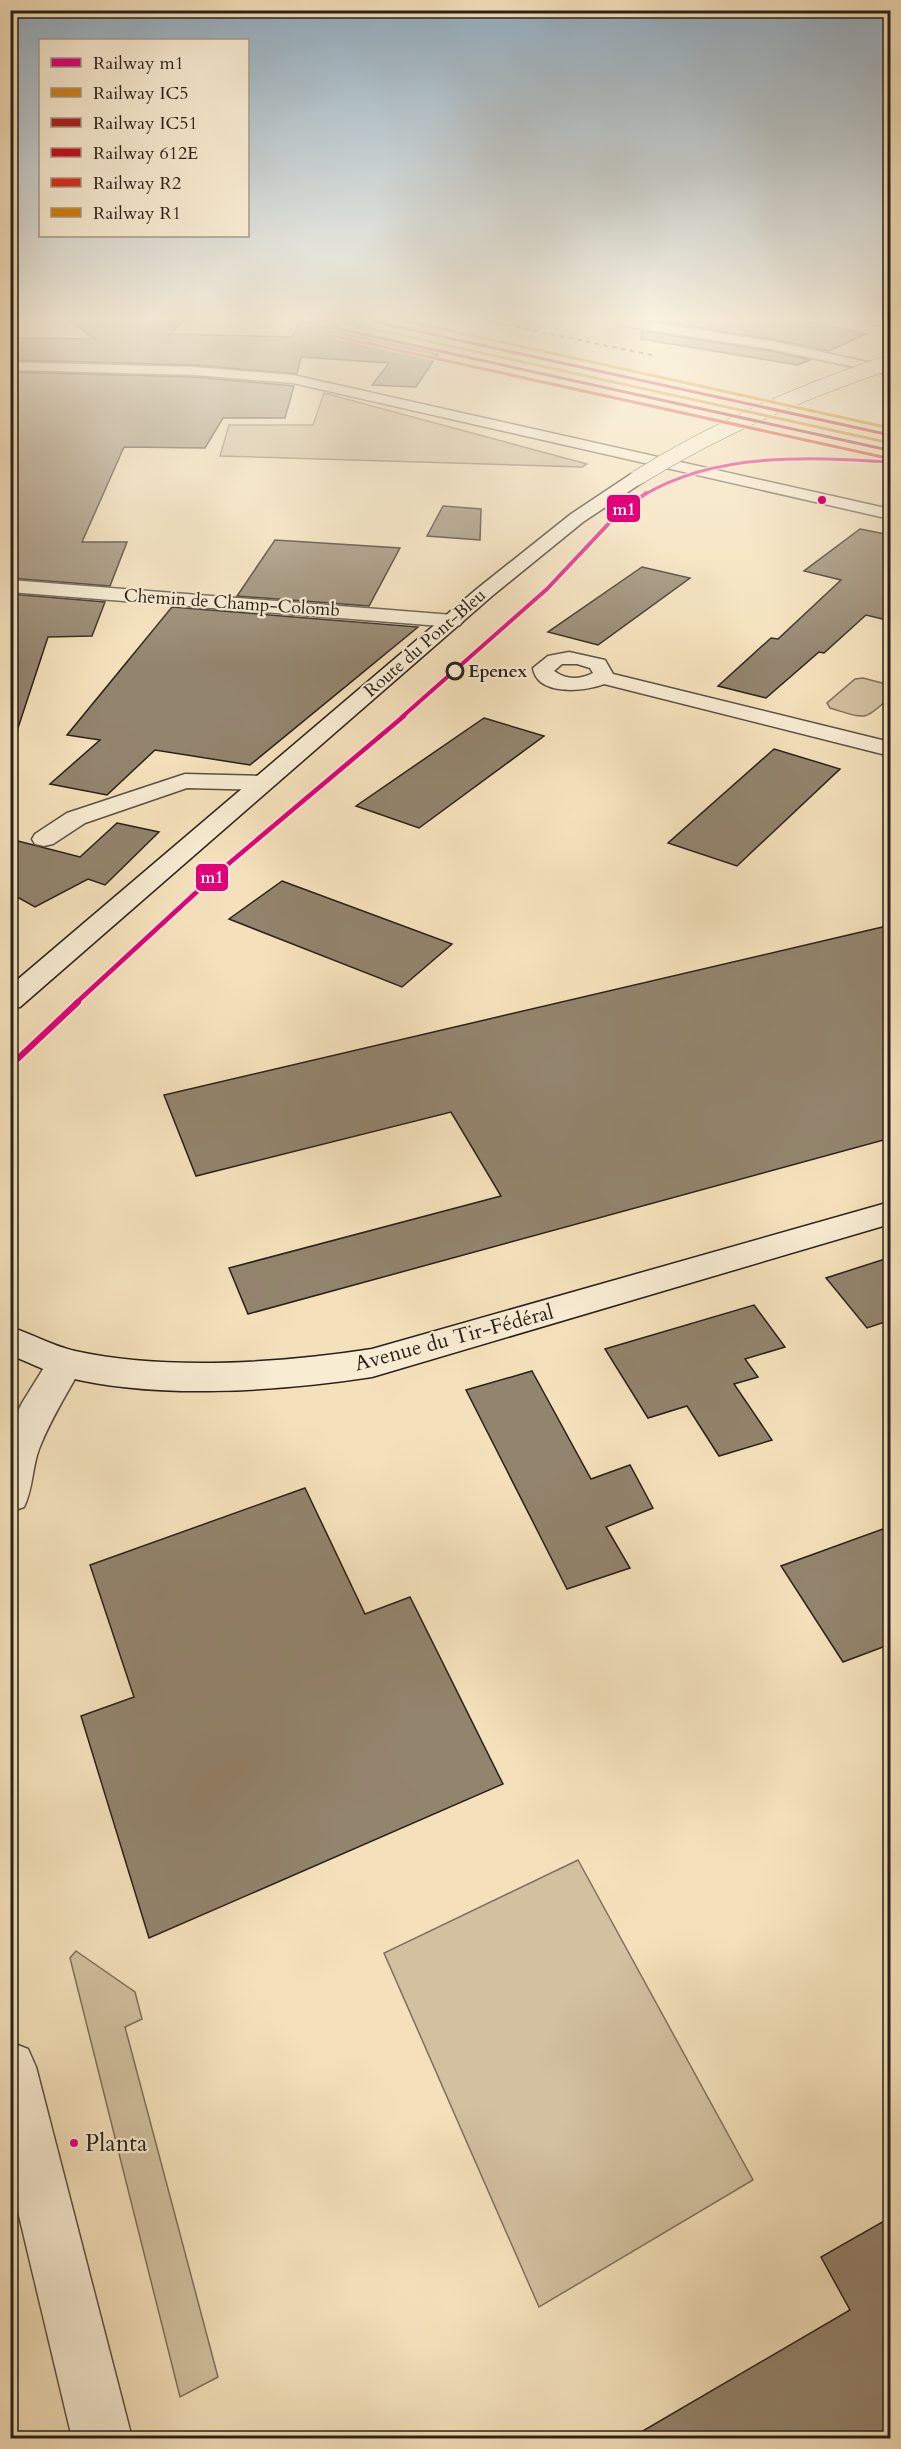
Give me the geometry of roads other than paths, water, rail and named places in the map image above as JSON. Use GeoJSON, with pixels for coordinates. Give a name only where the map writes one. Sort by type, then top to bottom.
{"type":"FeatureCollection","features":[{"type":"Feature","properties":{"kind":"street"},"geometry":{"type":"LineString","coordinates":[[538,435],[891,514]]}},
{"type":"Feature","properties":{"kind":"street","name":"Route du Pont-Bleu"},"geometry":{"type":"LineString","coordinates":[[10,1001],[485,592],[577,518],[688,446],[710,435]]}},
{"type":"Feature","properties":{"kind":"street","name":"Chemin de Champ-Colomb"},"geometry":{"type":"LineString","coordinates":[[10,586],[453,621]]}},
{"type":"Feature","properties":{"kind":"street"},"geometry":{"type":"LineString","coordinates":[[601,677],[891,750]]}},
{"type":"Feature","properties":{"kind":"street"},"geometry":{"type":"LineString","coordinates":[[44,839],[76,818],[185,781],[262,783]]}},
{"type":"Feature","properties":{"kind":"street","name":"Avenue du Tir-Fédéral"},"geometry":{"type":"LineString","coordinates":[[10,1340],[66,1363],[111,1372],[203,1376],[319,1371],[372,1363],[891,1213]]}},
{"type":"Feature","properties":{"kind":"street"},"geometry":{"type":"LineString","coordinates":[[10,1496],[19,1453],[34,1413],[66,1363]]}},
{"type":"Feature","properties":{"kind":"street"},"geometry":{"type":"LineString","coordinates":[[10,2067],[102,2439]]}},
{"type":"Feature","properties":{"kind":"rail line","name":"R2"},"geometry":{"type":"LineString","coordinates":[[784,435],[887,458]]}},
{"type":"Feature","properties":{"kind":"rail line","name":"IC51"},"geometry":{"type":"LineString","coordinates":[[821,435],[888,450]]}},
{"type":"Feature","properties":{"kind":"rail line","name":"IC5"},"geometry":{"type":"LineString","coordinates":[[855,435],[890,443]]}},
{"type":"Feature","properties":{"kind":"rail line","name":"m1"},"geometry":{"type":"LineString","coordinates":[[10,1066],[188,899],[523,611],[569,567],[623,509],[636,499],[678,479],[737,464],[799,459],[890,462]]}},
{"type":"Feature","properties":{"kind":"place","name":"Epenex"},"geometry":{"type":"Point","coordinates":[455,671]}},
{"type":"Feature","properties":{"kind":"place","name":"Planta"},"geometry":{"type":"Point","coordinates":[74,2143]}}]}
